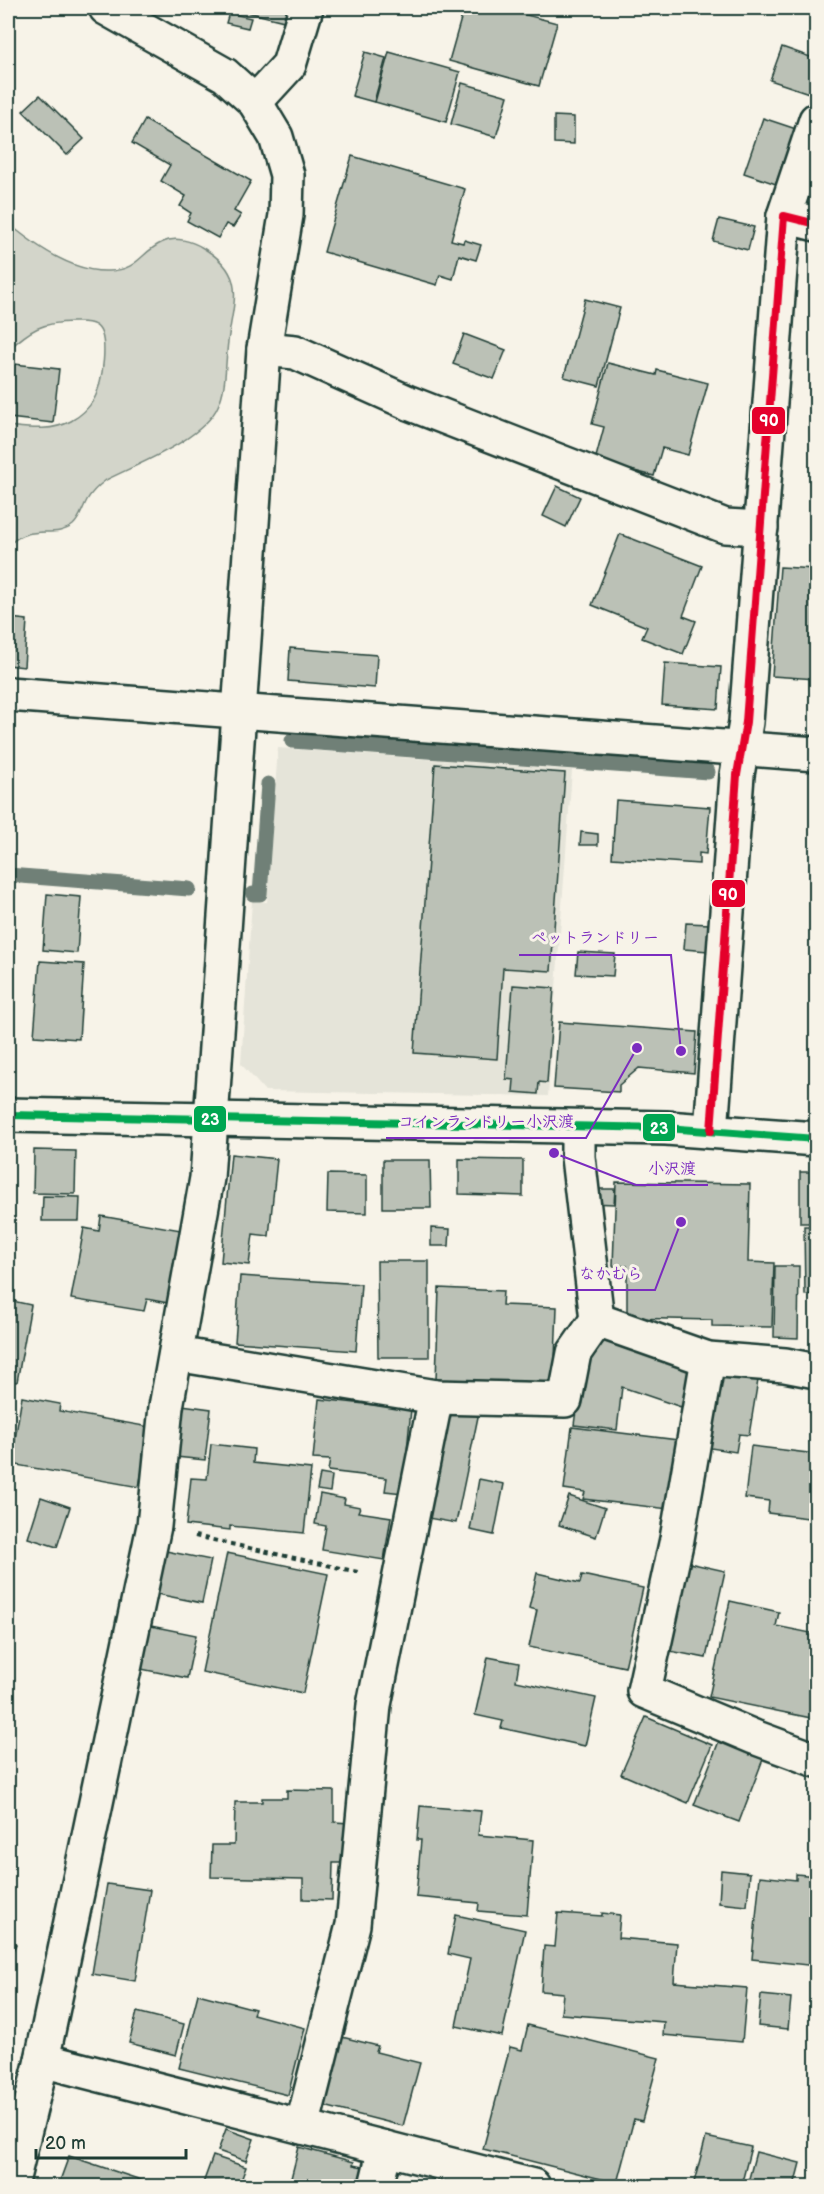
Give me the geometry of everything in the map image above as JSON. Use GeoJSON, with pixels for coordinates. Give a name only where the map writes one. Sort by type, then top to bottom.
{"type":"FeatureCollection","features":[{"type":"Feature","properties":{"kind":"street"},"geometry":{"type":"LineString","coordinates":[[11,2187],[42,2060],[154,1526],[166,1407],[207,1178],[264,349],[286,215],[287,175],[276,136],[255,102],[225,75],[106,8]]}},
{"type":"Feature","properties":{"kind":"street"},"geometry":{"type":"LineString","coordinates":[[255,102],[289,65],[306,8]]}},
{"type":"Feature","properties":{"kind":"street"},"geometry":{"type":"LineString","coordinates":[[711,1131],[737,775],[746,722],[784,216],[816,120]]}},
{"type":"Feature","properties":{"kind":"street"},"geometry":{"type":"LineString","coordinates":[[784,216],[816,224]]}},
{"type":"Feature","properties":{"kind":"street"},"geometry":{"type":"LineString","coordinates":[[264,349],[295,352],[409,403],[726,526],[760,528]]}},
{"type":"Feature","properties":{"kind":"street"},"geometry":{"type":"LineString","coordinates":[[8,694],[816,754]]}},
{"type":"Feature","properties":{"kind":"street"},"geometry":{"type":"LineString","coordinates":[[8,1115],[578,1127],[711,1131],[816,1138]]}},
{"type":"Feature","properties":{"kind":"street"},"geometry":{"type":"LineString","coordinates":[[176,1354],[436,1397],[565,1400],[574,1353],[597,1320],[578,1156],[578,1127]]}},
{"type":"Feature","properties":{"kind":"street"},"geometry":{"type":"LineString","coordinates":[[597,1320],[708,1359],[785,1365],[816,1371]]}},
{"type":"Feature","properties":{"kind":"street"},"geometry":{"type":"LineString","coordinates":[[708,1359],[677,1539],[644,1691],[816,1760]]}},
{"type":"Feature","properties":{"kind":"street"},"geometry":{"type":"LineString","coordinates":[[302,2127],[353,1924],[374,1705],[436,1397]]}},
{"type":"Feature","properties":{"kind":"street"},"geometry":{"type":"LineString","coordinates":[[42,2060],[533,2187]]}},
{"type":"Feature","properties":{"kind":"street"},"geometry":{"type":"LineString","coordinates":[[376,2187],[385,2148]]}},
{"type":"Feature","properties":{"kind":"path"},"geometry":{"type":"LineString","coordinates":[[154,1526],[275,1555],[400,1581]]}},
{"type":"Feature","properties":{"kind":"shaded area"},"geometry":{"type":"Polygon","coordinates":[[[8,223],[29,240],[55,256],[96,270],[109,271],[127,267],[155,246],[168,240],[189,241],[218,259],[228,270],[233,282],[234,307],[221,400],[199,430],[169,449],[103,482],[89,497],[73,525],[58,531],[25,535],[8,546],[8,426],[56,427],[81,414],[87,409],[97,392],[104,349],[100,330],[95,325],[87,322],[62,322],[37,328],[8,350],[8,223]]]}},
{"type":"Feature","properties":{"kind":"shaded area"},"geometry":{"type":"Polygon","coordinates":[[[278,748],[572,770],[548,1096],[265,1091],[241,1064],[252,901],[267,902],[278,748]]]}},
{"type":"Feature","properties":{"kind":"building"},"geometry":{"type":"Polygon","coordinates":[[[230,8],[287,8],[284,21],[230,8]]]}},
{"type":"Feature","properties":{"kind":"building"},"geometry":{"type":"Polygon","coordinates":[[[464,8],[500,8],[557,23],[539,86],[449,61],[464,8]]]}},
{"type":"Feature","properties":{"kind":"building"},"geometry":{"type":"Polygon","coordinates":[[[229,13],[251,18],[248,28],[226,23],[229,13]]]}},
{"type":"Feature","properties":{"kind":"building"},"geometry":{"type":"Polygon","coordinates":[[[782,47],[816,59],[816,69],[809,93],[770,80],[782,47]]]}},
{"type":"Feature","properties":{"kind":"building"},"geometry":{"type":"Polygon","coordinates":[[[365,52],[386,58],[374,102],[352,96],[365,52]]]}},
{"type":"Feature","properties":{"kind":"building"},"geometry":{"type":"Polygon","coordinates":[[[389,52],[460,72],[446,122],[375,102],[389,52]]]}},
{"type":"Feature","properties":{"kind":"building"},"geometry":{"type":"Polygon","coordinates":[[[462,83],[508,96],[496,137],[451,124],[462,83]]]}},
{"type":"Feature","properties":{"kind":"building"},"geometry":{"type":"Polygon","coordinates":[[[40,95],[84,139],[67,155],[23,111],[40,95]]]}},
{"type":"Feature","properties":{"kind":"building"},"geometry":{"type":"Polygon","coordinates":[[[554,116],[574,117],[574,144],[554,143],[554,116]]]}},
{"type":"Feature","properties":{"kind":"building"},"geometry":{"type":"Polygon","coordinates":[[[763,118],[796,129],[776,184],[744,173],[763,118]]]}},
{"type":"Feature","properties":{"kind":"building"},"geometry":{"type":"Polygon","coordinates":[[[145,120],[251,181],[234,211],[241,215],[233,227],[226,224],[218,238],[187,221],[191,213],[180,206],[186,196],[161,181],[170,165],[132,143],[145,120]]]}},
{"type":"Feature","properties":{"kind":"building"},"geometry":{"type":"Polygon","coordinates":[[[352,156],[465,189],[451,240],[463,243],[464,240],[481,245],[476,260],[459,255],[453,279],[440,275],[437,285],[324,252],[352,156]]]}},
{"type":"Feature","properties":{"kind":"building"},"geometry":{"type":"Polygon","coordinates":[[[719,219],[754,227],[748,250],[713,241],[719,219]]]}},
{"type":"Feature","properties":{"kind":"building"},"geometry":{"type":"Polygon","coordinates":[[[585,299],[620,308],[599,386],[564,377],[585,299]]]}},
{"type":"Feature","properties":{"kind":"building"},"geometry":{"type":"Polygon","coordinates":[[[464,334],[506,350],[494,379],[453,364],[464,334]]]}},
{"type":"Feature","properties":{"kind":"building"},"geometry":{"type":"Polygon","coordinates":[[[608,363],[656,375],[657,370],[708,383],[688,455],[662,448],[654,476],[595,461],[604,427],[592,424],[608,363]]]}},
{"type":"Feature","properties":{"kind":"building"},"geometry":{"type":"Polygon","coordinates":[[[14,364],[59,369],[53,423],[9,418],[14,364]]]}},
{"type":"Feature","properties":{"kind":"building"},"geometry":{"type":"Polygon","coordinates":[[[557,486],[580,497],[566,527],[543,516],[557,486]]]}},
{"type":"Feature","properties":{"kind":"building"},"geometry":{"type":"Polygon","coordinates":[[[620,534],[702,566],[683,616],[696,621],[683,654],[642,638],[647,627],[592,605],[620,534]]]}},
{"type":"Feature","properties":{"kind":"building"},"geometry":{"type":"Polygon","coordinates":[[[780,567],[816,569],[816,679],[772,676],[780,567]]]}},
{"type":"Feature","properties":{"kind":"building"},"geometry":{"type":"Polygon","coordinates":[[[10,618],[27,620],[24,667],[8,665],[10,618]]]}},
{"type":"Feature","properties":{"kind":"building"},"geometry":{"type":"Polygon","coordinates":[[[290,648],[377,655],[375,688],[288,681],[290,648]]]}},
{"type":"Feature","properties":{"kind":"building"},"geometry":{"type":"Polygon","coordinates":[[[665,663],[721,667],[718,709],[662,705],[665,663]]]}},
{"type":"Feature","properties":{"kind":"building"},"geometry":{"type":"Polygon","coordinates":[[[435,764],[565,773],[551,971],[503,968],[497,1059],[414,1053],[435,764]]]}},
{"type":"Feature","properties":{"kind":"building"},"geometry":{"type":"Polygon","coordinates":[[[616,800],[710,807],[706,854],[699,853],[699,864],[612,858],[616,800]]]}},
{"type":"Feature","properties":{"kind":"building"},"geometry":{"type":"Polygon","coordinates":[[[581,832],[598,834],[598,845],[580,845],[581,832]]]}},
{"type":"Feature","properties":{"kind":"building"},"geometry":{"type":"Polygon","coordinates":[[[47,894],[81,897],[77,953],[43,950],[47,894]]]}},
{"type":"Feature","properties":{"kind":"building"},"geometry":{"type":"Polygon","coordinates":[[[686,923],[710,924],[708,951],[684,949],[686,923]]]}},
{"type":"Feature","properties":{"kind":"building"},"geometry":{"type":"Polygon","coordinates":[[[578,952],[615,954],[613,976],[576,974],[578,952]]]}},
{"type":"Feature","properties":{"kind":"building"},"geometry":{"type":"Polygon","coordinates":[[[40,961],[84,964],[79,1039],[34,1036],[40,961]]]}},
{"type":"Feature","properties":{"kind":"building"},"geometry":{"type":"Polygon","coordinates":[[[513,985],[554,988],[547,1083],[539,1082],[538,1094],[513,1092],[514,1080],[506,1079],[513,985]]]}},
{"type":"Feature","properties":{"kind":"building"},"geometry":{"type":"Polygon","coordinates":[[[559,1022],[697,1032],[694,1073],[639,1068],[619,1085],[619,1092],[554,1088],[559,1022]]]}},
{"type":"Feature","properties":{"kind":"building"},"geometry":{"type":"Polygon","coordinates":[[[34,1150],[76,1151],[75,1194],[33,1193],[34,1150]]]}},
{"type":"Feature","properties":{"kind":"building"},"geometry":{"type":"Polygon","coordinates":[[[231,1154],[277,1159],[269,1236],[253,1234],[249,1265],[221,1262],[231,1154]]]}},
{"type":"Feature","properties":{"kind":"building"},"geometry":{"type":"Polygon","coordinates":[[[459,1159],[523,1160],[523,1196],[459,1194],[459,1159]]]}},
{"type":"Feature","properties":{"kind":"building"},"geometry":{"type":"Polygon","coordinates":[[[383,1160],[430,1160],[431,1208],[383,1208],[383,1160]]]}},
{"type":"Feature","properties":{"kind":"building"},"geometry":{"type":"Polygon","coordinates":[[[800,1172],[816,1172],[816,1223],[800,1223],[800,1172]]]}},
{"type":"Feature","properties":{"kind":"building"},"geometry":{"type":"Polygon","coordinates":[[[328,1174],[367,1175],[367,1213],[327,1212],[328,1174]]]}},
{"type":"Feature","properties":{"kind":"building"},"geometry":{"type":"Polygon","coordinates":[[[616,1182],[750,1184],[748,1262],[774,1263],[772,1327],[712,1326],[712,1320],[627,1318],[627,1266],[613,1266],[616,1182]]]}},
{"type":"Feature","properties":{"kind":"building"},"geometry":{"type":"Polygon","coordinates":[[[592,1189],[615,1189],[614,1204],[591,1203],[592,1189]]]}},
{"type":"Feature","properties":{"kind":"building"},"geometry":{"type":"Polygon","coordinates":[[[43,1196],[80,1197],[79,1221],[42,1221],[43,1196]]]}},
{"type":"Feature","properties":{"kind":"building"},"geometry":{"type":"Polygon","coordinates":[[[101,1216],[181,1230],[168,1303],[147,1299],[144,1311],[71,1299],[84,1228],[99,1231],[101,1216]]]}},
{"type":"Feature","properties":{"kind":"building"},"geometry":{"type":"Polygon","coordinates":[[[804,1226],[816,1226],[816,1294],[805,1295],[804,1226]]]}},
{"type":"Feature","properties":{"kind":"building"},"geometry":{"type":"Polygon","coordinates":[[[431,1228],[450,1229],[449,1246],[431,1246],[431,1228]]]}},
{"type":"Feature","properties":{"kind":"building"},"geometry":{"type":"Polygon","coordinates":[[[377,1261],[429,1261],[429,1357],[378,1357],[377,1261]]]}},
{"type":"Feature","properties":{"kind":"building"},"geometry":{"type":"Polygon","coordinates":[[[775,1266],[799,1266],[798,1338],[774,1337],[775,1266]]]}},
{"type":"Feature","properties":{"kind":"building"},"geometry":{"type":"Polygon","coordinates":[[[240,1276],[361,1284],[356,1351],[235,1342],[240,1276]]]}},
{"type":"Feature","properties":{"kind":"building"},"geometry":{"type":"Polygon","coordinates":[[[439,1288],[503,1291],[502,1305],[557,1307],[554,1384],[436,1380],[439,1288]]]}},
{"type":"Feature","properties":{"kind":"building"},"geometry":{"type":"Polygon","coordinates":[[[8,1300],[31,1305],[17,1382],[8,1381],[8,1300]]]}},
{"type":"Feature","properties":{"kind":"building"},"geometry":{"type":"Polygon","coordinates":[[[598,1336],[695,1370],[681,1407],[622,1387],[617,1430],[574,1425],[583,1359],[598,1336]]]}},
{"type":"Feature","properties":{"kind":"building"},"geometry":{"type":"Polygon","coordinates":[[[717,1367],[759,1374],[749,1435],[739,1434],[736,1452],[704,1447],[717,1367]]]}},
{"type":"Feature","properties":{"kind":"building"},"geometry":{"type":"Polygon","coordinates":[[[22,1397],[60,1404],[59,1411],[150,1427],[139,1487],[11,1464],[22,1397]]]}},
{"type":"Feature","properties":{"kind":"building"},"geometry":{"type":"Polygon","coordinates":[[[319,1399],[411,1409],[403,1493],[385,1491],[387,1478],[328,1471],[330,1460],[313,1459],[319,1399]]]}},
{"type":"Feature","properties":{"kind":"building"},"geometry":{"type":"Polygon","coordinates":[[[182,1405],[211,1409],[205,1460],[176,1457],[182,1405]]]}},
{"type":"Feature","properties":{"kind":"building"},"geometry":{"type":"Polygon","coordinates":[[[444,1405],[479,1412],[456,1523],[422,1517],[444,1405]]]}},
{"type":"Feature","properties":{"kind":"building"},"geometry":{"type":"Polygon","coordinates":[[[572,1427],[678,1440],[669,1509],[583,1499],[585,1492],[564,1489],[572,1427]]]}},
{"type":"Feature","properties":{"kind":"building"},"geometry":{"type":"Polygon","coordinates":[[[211,1444],[254,1449],[253,1463],[311,1469],[304,1533],[230,1526],[230,1530],[186,1525],[191,1478],[207,1479],[211,1444]]]}},
{"type":"Feature","properties":{"kind":"building"},"geometry":{"type":"Polygon","coordinates":[[[751,1446],[816,1454],[816,1519],[768,1513],[769,1501],[745,1498],[751,1446]]]}},
{"type":"Feature","properties":{"kind":"building"},"geometry":{"type":"Polygon","coordinates":[[[320,1474],[332,1476],[330,1492],[317,1490],[320,1474]]]}},
{"type":"Feature","properties":{"kind":"building"},"geometry":{"type":"Polygon","coordinates":[[[479,1479],[504,1484],[494,1535],[470,1530],[479,1479]]]}},
{"type":"Feature","properties":{"kind":"building"},"geometry":{"type":"Polygon","coordinates":[[[320,1494],[345,1499],[344,1504],[360,1507],[358,1512],[391,1517],[384,1560],[322,1550],[326,1526],[315,1524],[320,1494]]]}},
{"type":"Feature","properties":{"kind":"building"},"geometry":{"type":"Polygon","coordinates":[[[569,1496],[605,1508],[596,1537],[559,1525],[569,1496]]]}},
{"type":"Feature","properties":{"kind":"building"},"geometry":{"type":"Polygon","coordinates":[[[41,1497],[70,1507],[57,1547],[28,1538],[41,1497]]]}},
{"type":"Feature","properties":{"kind":"building"},"geometry":{"type":"Polygon","coordinates":[[[161,1550],[211,1560],[202,1603],[152,1593],[161,1550]]]}},
{"type":"Feature","properties":{"kind":"building"},"geometry":{"type":"Polygon","coordinates":[[[227,1553],[328,1574],[303,1693],[202,1672],[227,1553]]]}},
{"type":"Feature","properties":{"kind":"building"},"geometry":{"type":"Polygon","coordinates":[[[689,1563],[725,1571],[706,1658],[670,1651],[689,1563]]]}},
{"type":"Feature","properties":{"kind":"building"},"geometry":{"type":"Polygon","coordinates":[[[537,1573],[580,1583],[582,1575],[643,1588],[625,1667],[529,1647],[537,1610],[529,1608],[537,1573]]]}},
{"type":"Feature","properties":{"kind":"building"},"geometry":{"type":"Polygon","coordinates":[[[730,1601],[779,1612],[776,1626],[816,1634],[816,1719],[709,1697],[730,1601]]]}},
{"type":"Feature","properties":{"kind":"building"},"geometry":{"type":"Polygon","coordinates":[[[146,1625],[196,1635],[187,1678],[136,1668],[146,1625]]]}},
{"type":"Feature","properties":{"kind":"building"},"geometry":{"type":"Polygon","coordinates":[[[8,1628],[11,1629],[8,1650],[8,1628]]]}},
{"type":"Feature","properties":{"kind":"building"},"geometry":{"type":"Polygon","coordinates":[[[488,1657],[519,1663],[516,1681],[596,1698],[585,1746],[501,1728],[503,1721],[475,1715],[488,1657]]]}},
{"type":"Feature","properties":{"kind":"building"},"geometry":{"type":"Polygon","coordinates":[[[646,1717],[712,1745],[688,1803],[621,1774],[646,1717]]]}},
{"type":"Feature","properties":{"kind":"building"},"geometry":{"type":"Polygon","coordinates":[[[721,1736],[765,1754],[739,1822],[694,1805],[721,1736]]]}},
{"type":"Feature","properties":{"kind":"building"},"geometry":{"type":"Polygon","coordinates":[[[287,1790],[334,1791],[334,1822],[350,1823],[349,1863],[333,1863],[332,1900],[303,1899],[303,1879],[211,1877],[212,1845],[234,1845],[235,1802],[262,1802],[262,1798],[287,1798],[287,1790]]]}},
{"type":"Feature","properties":{"kind":"building"},"geometry":{"type":"Polygon","coordinates":[[[420,1806],[481,1811],[478,1835],[533,1840],[527,1915],[478,1911],[479,1903],[416,1897],[421,1840],[417,1840],[420,1806]]]}},
{"type":"Feature","properties":{"kind":"building"},"geometry":{"type":"Polygon","coordinates":[[[721,1870],[750,1873],[747,1906],[719,1903],[721,1870]]]}},
{"type":"Feature","properties":{"kind":"building"},"geometry":{"type":"Polygon","coordinates":[[[796,1874],[816,1876],[816,1966],[752,1959],[760,1876],[796,1880],[796,1874]]]}},
{"type":"Feature","properties":{"kind":"building"},"geometry":{"type":"Polygon","coordinates":[[[107,1884],[150,1890],[135,1981],[92,1974],[107,1884]]]}},
{"type":"Feature","properties":{"kind":"building"},"geometry":{"type":"Polygon","coordinates":[[[558,1913],[620,1915],[618,1938],[677,1943],[674,1982],[747,1988],[742,2042],[663,2035],[664,2022],[561,2014],[563,1993],[541,1991],[544,1946],[555,1947],[558,1913]]]}},
{"type":"Feature","properties":{"kind":"building"},"geometry":{"type":"Polygon","coordinates":[[[456,1915],[525,1930],[502,2036],[456,2026],[470,1959],[448,1954],[456,1915]]]}},
{"type":"Feature","properties":{"kind":"building"},"geometry":{"type":"Polygon","coordinates":[[[8,1940],[16,1944],[8,1961],[8,1940]]]}},
{"type":"Feature","properties":{"kind":"building"},"geometry":{"type":"Polygon","coordinates":[[[198,1994],[255,2009],[253,2014],[305,2028],[288,2095],[179,2068],[198,1994]]]}},
{"type":"Feature","properties":{"kind":"building"},"geometry":{"type":"Polygon","coordinates":[[[761,1995],[791,1998],[788,2029],[758,2026],[761,1995]]]}},
{"type":"Feature","properties":{"kind":"building"},"geometry":{"type":"Polygon","coordinates":[[[137,2012],[184,2024],[176,2055],[129,2043],[137,2012]]]}},
{"type":"Feature","properties":{"kind":"building"},"geometry":{"type":"Polygon","coordinates":[[[528,2025],[659,2058],[642,2121],[634,2119],[617,2183],[483,2149],[510,2047],[522,2050],[528,2025]]]}},
{"type":"Feature","properties":{"kind":"building"},"geometry":{"type":"Polygon","coordinates":[[[342,2037],[378,2046],[376,2052],[420,2063],[403,2126],[324,2106],[342,2037]]]}},
{"type":"Feature","properties":{"kind":"building"},"geometry":{"type":"Polygon","coordinates":[[[226,2129],[254,2139],[246,2161],[218,2151],[226,2129]]]}},
{"type":"Feature","properties":{"kind":"building"},"geometry":{"type":"Polygon","coordinates":[[[706,2137],[751,2147],[741,2186],[693,2186],[706,2137]]]}},
{"type":"Feature","properties":{"kind":"building"},"geometry":{"type":"Polygon","coordinates":[[[299,2147],[354,2162],[353,2165],[363,2167],[357,2186],[289,2186],[299,2147]]]}},
{"type":"Feature","properties":{"kind":"building"},"geometry":{"type":"Polygon","coordinates":[[[756,2152],[800,2163],[794,2186],[747,2186],[756,2152]]]}},
{"type":"Feature","properties":{"kind":"building"},"geometry":{"type":"Polygon","coordinates":[[[69,2156],[159,2186],[58,2186],[69,2156]]]}},
{"type":"Feature","properties":{"kind":"building"},"geometry":{"type":"Polygon","coordinates":[[[213,2156],[246,2167],[239,2186],[202,2186],[213,2156]]]}},
{"type":"Feature","properties":{"kind":"waterway"},"geometry":{"type":"LineString","coordinates":[[292,741],[708,772]]}},
{"type":"Feature","properties":{"kind":"waterway"},"geometry":{"type":"LineString","coordinates":[[253,894],[260,894],[268,784]]}},
{"type":"Feature","properties":{"kind":"waterway"},"geometry":{"type":"LineString","coordinates":[[8,875],[189,889]]}},
{"type":"Feature","properties":{"kind":"transit line","name":"90"},"geometry":{"type":"LineString","coordinates":[[711,1131],[737,775],[746,722],[784,216],[816,224]]}},
{"type":"Feature","properties":{"kind":"transit line","name":"23"},"geometry":{"type":"LineString","coordinates":[[8,1115],[666,1128],[816,1139]]}},
{"type":"Feature","properties":{"kind":"place","name":"コインランドリー小沢渡"},"geometry":{"type":"Point","coordinates":[637,1048]}},
{"type":"Feature","properties":{"kind":"place","name":"ペットランドリー"},"geometry":{"type":"Point","coordinates":[681,1051]}},
{"type":"Feature","properties":{"kind":"place","name":"小沢渡"},"geometry":{"type":"Point","coordinates":[554,1153]}},
{"type":"Feature","properties":{"kind":"place","name":"なかむら"},"geometry":{"type":"Point","coordinates":[681,1222]}}]}
